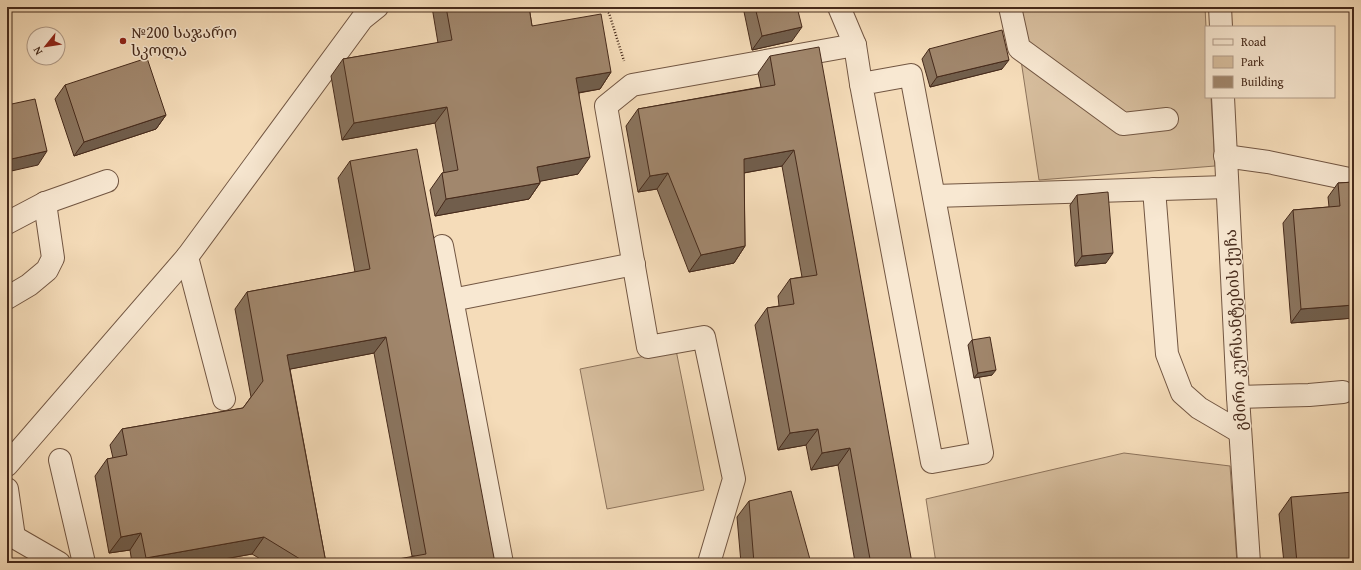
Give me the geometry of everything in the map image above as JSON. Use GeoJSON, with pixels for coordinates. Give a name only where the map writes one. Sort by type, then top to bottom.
{"type":"FeatureCollection","features":[{"type":"Feature","properties":{"kind":"street"},"geometry":{"type":"LineString","coordinates":[[7,465],[188,257],[362,19],[377,7]]}},
{"type":"Feature","properties":{"kind":"street"},"geometry":{"type":"LineString","coordinates":[[839,7],[855,45],[861,84],[932,462],[982,453],[911,75],[861,84]]}},
{"type":"Feature","properties":{"kind":"street"},"geometry":{"type":"LineString","coordinates":[[1010,7],[1018,48],[1122,124],[1167,119]]}},
{"type":"Feature","properties":{"kind":"street"},"geometry":{"type":"LineString","coordinates":[[1220,7],[1220,26]]}},
{"type":"Feature","properties":{"kind":"street"},"geometry":{"type":"LineString","coordinates":[[709,563],[734,479],[704,337],[648,347],[606,106],[632,85],[855,45]]}},
{"type":"Feature","properties":{"kind":"street","name":"გმირი კურსანტების ქუჩა"},"geometry":{"type":"LineString","coordinates":[[1223,98],[1238,397],[1249,563]]}},
{"type":"Feature","properties":{"kind":"street"},"geometry":{"type":"LineString","coordinates":[[1225,156],[1268,162],[1354,180]]}},
{"type":"Feature","properties":{"kind":"street"},"geometry":{"type":"LineString","coordinates":[[7,223],[45,203],[107,181]]}},
{"type":"Feature","properties":{"kind":"street"},"geometry":{"type":"LineString","coordinates":[[934,196],[1227,187]]}},
{"type":"Feature","properties":{"kind":"street"},"geometry":{"type":"LineString","coordinates":[[1154,189],[1167,354],[1182,393],[1199,408],[1240,432]]}},
{"type":"Feature","properties":{"kind":"street"},"geometry":{"type":"LineString","coordinates":[[7,298],[29,285],[47,270],[53,258],[45,203]]}},
{"type":"Feature","properties":{"kind":"street"},"geometry":{"type":"LineString","coordinates":[[442,246],[502,563]]}},
{"type":"Feature","properties":{"kind":"street"},"geometry":{"type":"LineString","coordinates":[[188,257],[224,399]]}},
{"type":"Feature","properties":{"kind":"street"},"geometry":{"type":"LineString","coordinates":[[452,300],[634,264]]}},
{"type":"Feature","properties":{"kind":"street"},"geometry":{"type":"LineString","coordinates":[[1238,397],[1309,395],[1343,392]]}},
{"type":"Feature","properties":{"kind":"street"},"geometry":{"type":"LineString","coordinates":[[60,460],[84,563]]}},
{"type":"Feature","properties":{"kind":"street"},"geometry":{"type":"LineString","coordinates":[[7,489],[11,535],[51,561]]}},
{"type":"Feature","properties":{"kind":"path"},"geometry":{"type":"LineString","coordinates":[[601,7],[608,13],[632,85]]}},
{"type":"Feature","properties":{"kind":"green space"},"geometry":{"type":"Polygon","coordinates":[[[1013,7],[1205,7],[1205,98],[1211,98],[1215,166],[1039,180],[1013,7]]]}},
{"type":"Feature","properties":{"kind":"green space"},"geometry":{"type":"Polygon","coordinates":[[[676,350],[704,490],[607,509],[580,369],[676,350]]]}},
{"type":"Feature","properties":{"kind":"green space"},"geometry":{"type":"Polygon","coordinates":[[[1124,453],[1230,466],[1237,563],[936,563],[926,499],[1124,453]]]}},
{"type":"Feature","properties":{"kind":"building"},"geometry":{"type":"Polygon","coordinates":[[[446,7],[529,7],[532,26],[601,14],[611,72],[576,78],[590,157],[537,167],[540,183],[446,199],[442,173],[458,170],[447,107],[354,123],[343,59],[452,40],[446,7]]]}},
{"type":"Feature","properties":{"kind":"building"},"geometry":{"type":"Polygon","coordinates":[[[755,7],[797,7],[802,27],[762,36],[755,7]]]}},
{"type":"Feature","properties":{"kind":"building"},"geometry":{"type":"Polygon","coordinates":[[[1002,30],[1009,60],[937,77],[929,49],[1002,30]]]}},
{"type":"Feature","properties":{"kind":"building"},"geometry":{"type":"Polygon","coordinates":[[[819,47],[912,563],[848,563],[870,559],[850,448],[822,453],[818,429],[790,433],[767,308],[794,304],[790,279],[817,275],[794,150],[744,159],[745,246],[701,255],[668,173],[650,176],[638,109],[775,85],[770,56],[819,47]]]}},
{"type":"Feature","properties":{"kind":"building"},"geometry":{"type":"Polygon","coordinates":[[[147,58],[166,115],[84,142],[65,85],[147,58]]]}},
{"type":"Feature","properties":{"kind":"building"},"geometry":{"type":"Polygon","coordinates":[[[35,99],[47,151],[7,160],[7,105],[35,99]]]}},
{"type":"Feature","properties":{"kind":"building"},"geometry":{"type":"Polygon","coordinates":[[[417,149],[495,563],[376,563],[426,554],[386,337],[287,355],[326,563],[301,563],[300,559],[264,537],[146,558],[141,533],[121,537],[107,459],[127,455],[122,429],[243,408],[263,381],[247,292],[370,269],[350,161],[417,149]]]}},
{"type":"Feature","properties":{"kind":"building"},"geometry":{"type":"Polygon","coordinates":[[[1354,182],[1354,305],[1301,309],[1293,210],[1340,206],[1338,183],[1354,182]]]}},
{"type":"Feature","properties":{"kind":"building"},"geometry":{"type":"Polygon","coordinates":[[[1108,192],[1113,253],[1082,256],[1077,195],[1108,192]]]}},
{"type":"Feature","properties":{"kind":"building"},"geometry":{"type":"Polygon","coordinates":[[[990,337],[996,370],[978,373],[972,340],[990,337]]]}},
{"type":"Feature","properties":{"kind":"building"},"geometry":{"type":"Polygon","coordinates":[[[791,491],[811,563],[754,563],[749,501],[791,491]]]}},
{"type":"Feature","properties":{"kind":"building"},"geometry":{"type":"Polygon","coordinates":[[[1354,492],[1354,563],[1297,563],[1291,497],[1354,492]]]}},
{"type":"Feature","properties":{"kind":"place","name":"№200 საჯარო სკოლა"},"geometry":{"type":"Point","coordinates":[123,41]}}]}
